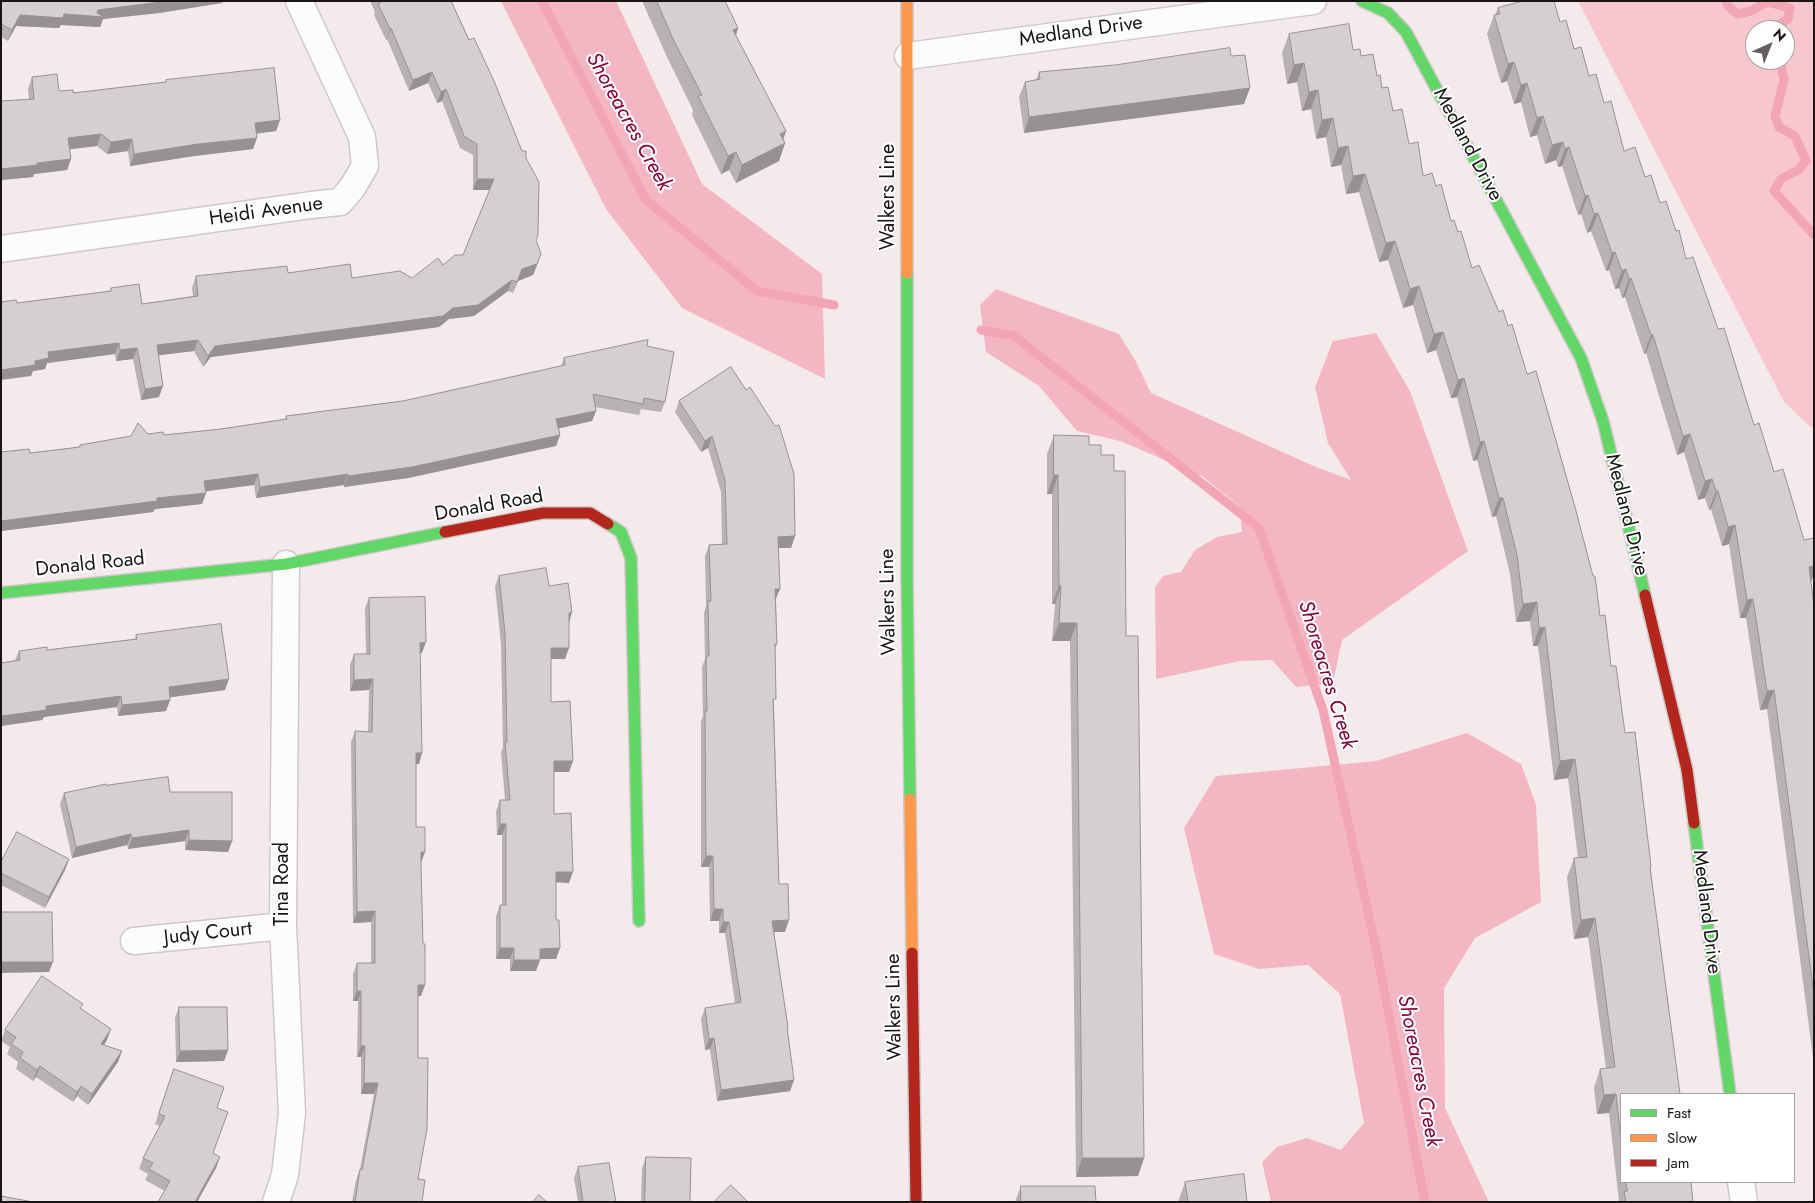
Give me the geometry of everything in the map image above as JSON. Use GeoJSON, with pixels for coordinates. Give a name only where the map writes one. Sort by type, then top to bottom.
{"type":"FeatureCollection","features":[{"type":"Feature","properties":{"kind":"street","name":"Heidi Avenue"},"geometry":{"type":"LineString","coordinates":[[1,250],[340,202],[352,188],[365,166],[362,137],[299,1]]}},
{"type":"Feature","properties":{"kind":"street","name":"Walkers Line"},"geometry":{"type":"LineString","coordinates":[[907,1],[907,576],[916,1202]]}},
{"type":"Feature","properties":{"kind":"street","name":"Medland Drive"},"geometry":{"type":"LineString","coordinates":[[908,56],[1314,1]]}},
{"type":"Feature","properties":{"kind":"street","name":"Medland Drive"},"geometry":{"type":"LineString","coordinates":[[1362,1],[1388,13],[1406,32],[1582,358],[1602,421],[1687,770],[1730,1093]]}},
{"type":"Feature","properties":{"kind":"street","name":"Donald Road"},"geometry":{"type":"LineString","coordinates":[[1,593],[286,564],[543,513],[590,513],[622,532],[630,558],[639,921]]}},
{"type":"Feature","properties":{"kind":"street","name":"Tina Road"},"geometry":{"type":"LineString","coordinates":[[276,1202],[285,1175],[292,1113],[283,926],[286,564]]}},
{"type":"Feature","properties":{"kind":"street","name":"Judy Court"},"geometry":{"type":"LineString","coordinates":[[134,941],[283,926]]}},
{"type":"Feature","properties":{"kind":"street"},"geometry":{"type":"LineString","coordinates":[[1741,1183],[1744,1202]]}},
{"type":"Feature","properties":{"kind":"shaded area"},"geometry":{"type":"Polygon","coordinates":[[[501,1],[616,1],[702,184],[822,274],[825,379],[682,308],[606,209],[501,1]]]}},
{"type":"Feature","properties":{"kind":"shaded area"},"geometry":{"type":"Polygon","coordinates":[[[1578,1],[1814,1],[1814,430],[1784,402],[1578,1]]]}},
{"type":"Feature","properties":{"kind":"shaded area"},"geometry":{"type":"Polygon","coordinates":[[[996,289],[1119,334],[1135,360],[1151,393],[1316,467],[1351,480],[1328,443],[1315,387],[1333,341],[1376,333],[1410,391],[1468,551],[1342,640],[1333,683],[1296,687],[1272,660],[1240,661],[1156,679],[1155,587],[1163,576],[1181,572],[1195,550],[1217,537],[1242,532],[1240,507],[1202,476],[1120,441],[1077,431],[1039,386],[986,352],[980,305],[996,289]]]}},
{"type":"Feature","properties":{"kind":"shaded area"},"geometry":{"type":"Polygon","coordinates":[[[1467,733],[1521,764],[1536,805],[1541,902],[1475,938],[1444,988],[1445,1108],[1489,1202],[1271,1202],[1262,1162],[1277,1147],[1307,1138],[1341,1150],[1364,1123],[1340,994],[1308,965],[1259,969],[1214,954],[1184,828],[1216,776],[1376,761],[1467,733]]]}},
{"type":"Feature","properties":{"kind":"building"},"geometry":{"type":"Polygon","coordinates":[[[1,1],[168,1],[98,10],[97,13],[104,17],[64,14],[63,18],[20,15],[12,30],[1,24],[1,1]]]}},
{"type":"Feature","properties":{"kind":"building"},"geometry":{"type":"Polygon","coordinates":[[[379,1],[451,1],[469,40],[474,38],[494,81],[522,151],[526,151],[526,158],[539,182],[538,235],[536,240],[541,254],[537,264],[522,269],[517,282],[512,280],[478,305],[453,308],[443,316],[215,346],[208,356],[198,340],[157,345],[163,386],[145,389],[137,348],[120,350],[119,343],[48,352],[49,358],[35,361],[35,365],[1,370],[1,302],[16,300],[17,303],[111,291],[111,288],[139,284],[142,304],[198,296],[196,276],[287,266],[288,273],[350,264],[352,278],[400,271],[412,278],[438,258],[443,265],[455,255],[463,255],[494,179],[477,179],[477,144],[464,136],[446,89],[441,92],[432,72],[413,80],[391,28],[378,4],[380,3],[379,1]]]}},
{"type":"Feature","properties":{"kind":"building"},"geometry":{"type":"Polygon","coordinates":[[[657,1],[725,1],[738,28],[733,30],[786,131],[780,134],[785,143],[742,165],[736,152],[728,156],[698,96],[702,95],[673,39],[657,1]]]}},
{"type":"Feature","properties":{"kind":"building"},"geometry":{"type":"Polygon","coordinates":[[[1523,1],[1554,1],[1560,22],[1566,20],[1574,49],[1581,47],[1589,76],[1596,74],[1604,103],[1611,101],[1624,151],[1635,147],[1645,177],[1651,175],[1660,203],[1666,201],[1676,231],[1679,230],[1686,259],[1693,257],[1718,329],[1724,328],[1754,425],[1759,423],[1774,472],[1783,469],[1804,540],[1814,538],[1814,566],[1809,567],[1814,606],[1814,995],[1774,690],[1767,691],[1753,599],[1747,600],[1735,525],[1728,527],[1718,491],[1716,491],[1712,479],[1705,481],[1690,434],[1683,436],[1653,335],[1651,335],[1631,278],[1629,279],[1626,269],[1622,271],[1615,252],[1612,253],[1598,213],[1594,214],[1588,195],[1585,196],[1569,147],[1565,149],[1563,142],[1552,145],[1543,116],[1537,118],[1527,83],[1521,85],[1514,62],[1508,64],[1494,15],[1500,14],[1498,8],[1523,1]]]}},
{"type":"Feature","properties":{"kind":"building"},"geometry":{"type":"Polygon","coordinates":[[[1349,24],[1353,50],[1360,49],[1361,56],[1373,54],[1377,76],[1380,75],[1382,88],[1388,87],[1393,111],[1402,109],[1409,144],[1418,142],[1423,176],[1432,173],[1436,186],[1441,184],[1451,221],[1454,220],[1458,232],[1461,231],[1472,268],[1479,265],[1499,312],[1503,310],[1508,326],[1512,324],[1527,374],[1536,371],[1593,576],[1595,576],[1600,616],[1605,615],[1611,666],[1616,666],[1625,733],[1635,732],[1650,867],[1680,1093],[1620,1093],[1620,1132],[1616,1094],[1604,1095],[1600,1069],[1615,1067],[1595,918],[1581,920],[1574,858],[1587,857],[1575,759],[1560,761],[1545,627],[1539,628],[1537,602],[1523,604],[1517,555],[1503,498],[1499,498],[1484,441],[1480,442],[1464,378],[1458,380],[1443,332],[1434,334],[1419,286],[1410,289],[1395,241],[1386,243],[1365,174],[1353,176],[1348,146],[1338,148],[1333,118],[1322,120],[1318,90],[1309,92],[1304,63],[1294,65],[1289,34],[1349,24]]]}},
{"type":"Feature","properties":{"kind":"building"},"geometry":{"type":"Polygon","coordinates":[[[1230,48],[1231,56],[1245,55],[1250,88],[1029,117],[1025,82],[1040,79],[1039,72],[1115,65],[1230,48]]]}},
{"type":"Feature","properties":{"kind":"building"},"geometry":{"type":"Polygon","coordinates":[[[274,68],[280,120],[255,123],[257,138],[198,144],[134,154],[132,139],[111,142],[101,134],[68,138],[71,159],[1,169],[1,101],[34,99],[32,77],[57,74],[59,91],[73,90],[73,93],[274,68]]]}},
{"type":"Feature","properties":{"kind":"building"},"geometry":{"type":"Polygon","coordinates":[[[648,340],[647,346],[674,352],[665,402],[644,398],[643,404],[593,394],[596,411],[556,419],[560,435],[412,467],[260,487],[258,474],[204,481],[206,493],[157,498],[157,501],[1,521],[1,452],[29,449],[30,453],[80,447],[80,445],[131,436],[138,423],[148,434],[163,432],[164,435],[221,429],[287,419],[286,416],[403,401],[565,365],[564,358],[648,340]]]}},
{"type":"Feature","properties":{"kind":"building"},"geometry":{"type":"Polygon","coordinates":[[[731,367],[746,390],[750,387],[775,426],[779,425],[794,474],[795,536],[778,537],[780,589],[775,589],[776,699],[773,699],[779,884],[788,884],[789,920],[772,921],[794,1080],[721,1090],[714,1038],[709,1039],[705,1008],[741,1002],[729,922],[723,922],[723,909],[714,909],[713,856],[706,856],[706,656],[709,656],[708,601],[711,601],[709,545],[727,544],[725,480],[712,436],[705,441],[679,401],[731,367]]]}},
{"type":"Feature","properties":{"kind":"building"},"geometry":{"type":"Polygon","coordinates":[[[1054,435],[1089,436],[1089,445],[1101,445],[1101,455],[1114,455],[1114,471],[1125,471],[1126,636],[1138,636],[1144,1158],[1082,1158],[1077,623],[1059,623],[1061,586],[1059,586],[1058,475],[1054,475],[1054,435]]]}},
{"type":"Feature","properties":{"kind":"building"},"geometry":{"type":"Polygon","coordinates":[[[546,568],[549,586],[568,583],[572,612],[569,613],[569,648],[551,648],[551,702],[570,701],[573,761],[554,761],[554,814],[571,813],[573,872],[556,872],[556,920],[559,920],[560,948],[540,949],[540,960],[514,960],[514,948],[500,948],[500,905],[506,905],[506,824],[500,824],[500,800],[510,800],[505,742],[507,742],[505,633],[499,576],[546,568]]]}},
{"type":"Feature","properties":{"kind":"building"},"geometry":{"type":"Polygon","coordinates":[[[425,597],[426,642],[420,643],[422,753],[416,753],[416,827],[425,827],[425,852],[421,852],[421,867],[425,985],[418,985],[418,1058],[428,1058],[427,1129],[418,1179],[425,1180],[422,1202],[355,1202],[378,1083],[364,1083],[365,1046],[361,1046],[361,991],[357,991],[357,963],[375,963],[375,911],[357,912],[355,731],[372,732],[373,679],[354,680],[354,654],[370,654],[369,598],[425,597]]]}},
{"type":"Feature","properties":{"kind":"building"},"geometry":{"type":"Polygon","coordinates":[[[221,624],[229,679],[169,687],[170,700],[122,705],[121,696],[46,706],[46,710],[2,716],[1,663],[20,660],[19,651],[47,647],[47,650],[137,639],[136,635],[221,624]]]}},
{"type":"Feature","properties":{"kind":"building"},"geometry":{"type":"Polygon","coordinates":[[[168,777],[170,792],[232,792],[232,841],[189,840],[189,830],[132,838],[131,834],[76,847],[64,793],[106,784],[168,777]]]}},
{"type":"Feature","properties":{"kind":"building"},"geometry":{"type":"Polygon","coordinates":[[[17,832],[69,859],[49,897],[1,873],[1,862],[17,832]]]}},
{"type":"Feature","properties":{"kind":"building"},"geometry":{"type":"Polygon","coordinates":[[[1,912],[52,912],[53,962],[1,962],[1,912]]]}},
{"type":"Feature","properties":{"kind":"building"},"geometry":{"type":"Polygon","coordinates":[[[42,976],[83,1004],[80,1008],[111,1029],[101,1044],[122,1051],[92,1094],[81,1086],[77,1092],[40,1066],[37,1070],[20,1058],[23,1052],[11,1044],[16,1037],[5,1030],[42,976]]]}},
{"type":"Feature","properties":{"kind":"building"},"geometry":{"type":"Polygon","coordinates":[[[179,1007],[227,1007],[228,1050],[180,1051],[179,1007]]]}},
{"type":"Feature","properties":{"kind":"building"},"geometry":{"type":"Polygon","coordinates":[[[174,1069],[224,1087],[217,1108],[228,1112],[213,1153],[220,1157],[195,1202],[158,1202],[170,1181],[149,1169],[153,1163],[143,1158],[165,1116],[159,1114],[174,1069]]]}},
{"type":"Feature","properties":{"kind":"building"},"geometry":{"type":"Polygon","coordinates":[[[646,1157],[691,1158],[690,1202],[645,1202],[646,1157]]]}},
{"type":"Feature","properties":{"kind":"building"},"geometry":{"type":"Polygon","coordinates":[[[609,1163],[616,1202],[583,1202],[578,1167],[609,1163]]]}},
{"type":"Feature","properties":{"kind":"building"},"geometry":{"type":"Polygon","coordinates":[[[1244,1174],[1247,1202],[1188,1202],[1185,1182],[1244,1174]]]}},
{"type":"Feature","properties":{"kind":"building"},"geometry":{"type":"Polygon","coordinates":[[[1626,1183],[1691,1183],[1693,1202],[1626,1202],[1624,1192],[1627,1191],[1626,1183]]]}},
{"type":"Feature","properties":{"kind":"building"},"geometry":{"type":"Polygon","coordinates":[[[731,1185],[748,1202],[714,1202],[731,1185]]]}},
{"type":"Feature","properties":{"kind":"building"},"geometry":{"type":"Polygon","coordinates":[[[1021,1186],[1095,1186],[1096,1202],[1021,1202],[1021,1186]]]}},
{"type":"Feature","properties":{"kind":"building"},"geometry":{"type":"Polygon","coordinates":[[[539,1195],[547,1202],[533,1202],[539,1195]]]}},
{"type":"Feature","properties":{"kind":"building"},"geometry":{"type":"Polygon","coordinates":[[[1,1196],[33,1202],[1,1202],[1,1196]]]}},
{"type":"Feature","properties":{"kind":"waterway","name":"Shoreacres Creek"},"geometry":{"type":"LineString","coordinates":[[542,1],[646,200],[757,291],[834,305]]}},
{"type":"Feature","properties":{"kind":"waterway","name":"Shoreacres Creek"},"geometry":{"type":"LineString","coordinates":[[1726,1],[1728,6],[1738,14],[1751,11],[1767,2],[1790,8],[1786,20]]}},
{"type":"Feature","properties":{"kind":"waterway","name":"Shoreacres Creek"},"geometry":{"type":"LineString","coordinates":[[1782,70],[1784,80],[1775,116],[1779,127],[1795,136],[1806,161],[1798,170],[1781,179],[1774,191],[1814,235]]}},
{"type":"Feature","properties":{"kind":"waterway","name":"Shoreacres Creek"},"geometry":{"type":"LineString","coordinates":[[981,330],[1014,336],[1259,528],[1323,710],[1376,948],[1425,1202]]}},
{"type":"Feature","properties":{"kind":"traffic: fast"},"geometry":{"type":"LineString","coordinates":[[1362,1],[1388,13],[1406,32],[1581,358],[1603,421],[1645,595]]}},
{"type":"Feature","properties":{"kind":"traffic: fast"},"geometry":{"type":"LineString","coordinates":[[907,273],[907,576],[910,799]]}},
{"type":"Feature","properties":{"kind":"traffic: fast"},"geometry":{"type":"LineString","coordinates":[[608,524],[621,532],[631,558],[639,921]]}},
{"type":"Feature","properties":{"kind":"traffic: fast"},"geometry":{"type":"LineString","coordinates":[[1,593],[286,564],[445,532]]}},
{"type":"Feature","properties":{"kind":"traffic: fast"},"geometry":{"type":"LineString","coordinates":[[1694,823],[1730,1093]]}},
{"type":"Feature","properties":{"kind":"traffic: slow"},"geometry":{"type":"LineString","coordinates":[[907,1],[907,273]]}},
{"type":"Feature","properties":{"kind":"traffic: slow"},"geometry":{"type":"LineString","coordinates":[[910,799],[912,953]]}},
{"type":"Feature","properties":{"kind":"traffic: jam"},"geometry":{"type":"LineString","coordinates":[[445,532],[543,513],[590,513],[608,524]]}},
{"type":"Feature","properties":{"kind":"traffic: jam"},"geometry":{"type":"LineString","coordinates":[[1645,595],[1687,770],[1694,823]]}},
{"type":"Feature","properties":{"kind":"traffic: jam"},"geometry":{"type":"LineString","coordinates":[[912,953],[916,1202]]}}]}
